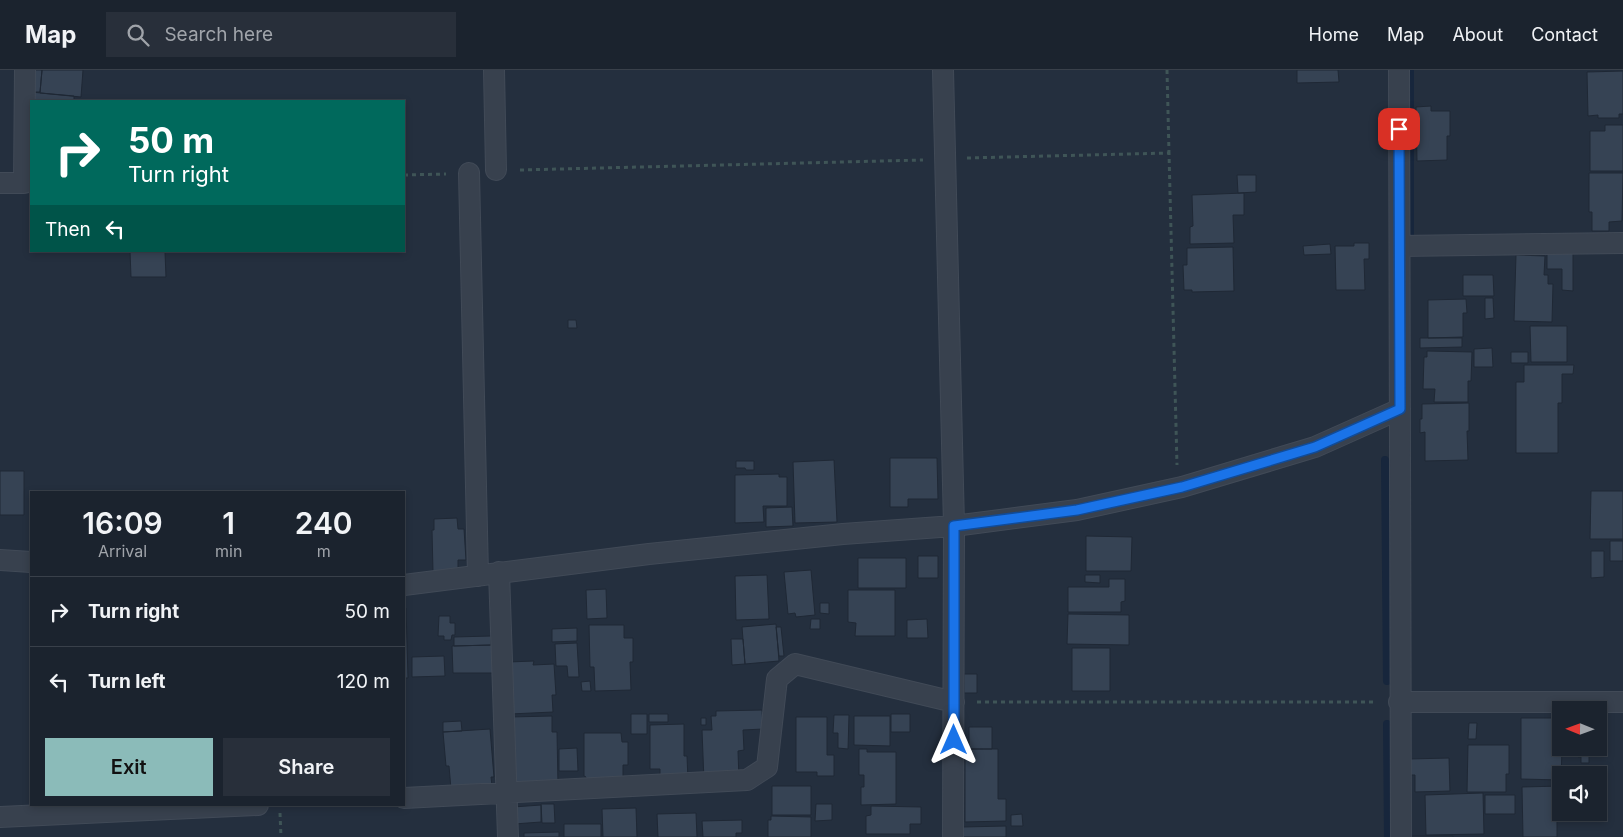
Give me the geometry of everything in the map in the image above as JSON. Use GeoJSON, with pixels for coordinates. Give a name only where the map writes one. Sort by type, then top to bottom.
{"type":"FeatureCollection","features":[{"type":"Feature","properties":{"kind":"street"},"geometry":{"type":"LineString","coordinates":[[0,183],[24,183],[25,70]]}},
{"type":"Feature","properties":{"kind":"street"},"geometry":{"type":"LineString","coordinates":[[494,70],[496,170]]}},
{"type":"Feature","properties":{"kind":"street"},"geometry":{"type":"LineString","coordinates":[[943,70],[954,526],[953,837]]}},
{"type":"Feature","properties":{"kind":"street"},"geometry":{"type":"LineString","coordinates":[[1399,70],[1400,837]]}},
{"type":"Feature","properties":{"kind":"street"},"geometry":{"type":"LineString","coordinates":[[469,173],[478,576]]}},
{"type":"Feature","properties":{"kind":"street"},"geometry":{"type":"LineString","coordinates":[[1400,246],[1623,243]]}},
{"type":"Feature","properties":{"kind":"street"},"geometry":{"type":"LineString","coordinates":[[405,585],[688,550],[843,534],[954,526],[1077,510],[1182,487],[1315,447],[1400,409]]}},
{"type":"Feature","properties":{"kind":"street"},"geometry":{"type":"LineString","coordinates":[[0,560],[30,562]]}},
{"type":"Feature","properties":{"kind":"street"},"geometry":{"type":"LineString","coordinates":[[499,572],[508,837]]}},
{"type":"Feature","properties":{"kind":"street"},"geometry":{"type":"LineString","coordinates":[[405,798],[747,780],[767,766],[777,679],[795,664],[954,702]]}},
{"type":"Feature","properties":{"kind":"street"},"geometry":{"type":"LineString","coordinates":[[1399,702],[1623,702]]}},
{"type":"Feature","properties":{"kind":"street"},"geometry":{"type":"LineString","coordinates":[[0,817],[236,806]]}},
{"type":"Feature","properties":{"kind":"path"},"geometry":{"type":"LineString","coordinates":[[1168,70],[1177,464],[1182,487]]}},
{"type":"Feature","properties":{"kind":"path"},"geometry":{"type":"LineString","coordinates":[[496,170],[1169,153]]}},
{"type":"Feature","properties":{"kind":"path"},"geometry":{"type":"LineString","coordinates":[[954,702],[1399,702]]}},
{"type":"Feature","properties":{"kind":"path"},"geometry":{"type":"LineString","coordinates":[[280,806],[281,837]]}},
{"type":"Feature","properties":{"kind":"building"},"geometry":{"type":"Polygon","coordinates":[[[31,70],[42,70],[40,92],[30,92],[31,70]]]}},
{"type":"Feature","properties":{"kind":"building"},"geometry":{"type":"Polygon","coordinates":[[[42,70],[83,70],[81,97],[40,93],[42,70]]]}},
{"type":"Feature","properties":{"kind":"building"},"geometry":{"type":"Polygon","coordinates":[[[1297,70],[1338,70],[1339,82],[1297,83],[1297,70]]]}},
{"type":"Feature","properties":{"kind":"building"},"geometry":{"type":"Polygon","coordinates":[[[1623,71],[1623,114],[1619,114],[1619,118],[1598,118],[1598,115],[1588,116],[1587,72],[1623,71]]]}},
{"type":"Feature","properties":{"kind":"building"},"geometry":{"type":"Polygon","coordinates":[[[30,92],[74,96],[74,100],[31,100],[30,92]]]}},
{"type":"Feature","properties":{"kind":"building"},"geometry":{"type":"Polygon","coordinates":[[[1431,106],[1431,111],[1450,111],[1450,136],[1447,136],[1447,160],[1417,161],[1416,107],[1431,106]]]}},
{"type":"Feature","properties":{"kind":"building"},"geometry":{"type":"Polygon","coordinates":[[[1605,125],[1623,125],[1623,171],[1590,171],[1590,131],[1605,131],[1605,125]]]}},
{"type":"Feature","properties":{"kind":"building"},"geometry":{"type":"Polygon","coordinates":[[[1589,173],[1623,173],[1622,221],[1609,222],[1609,231],[1592,231],[1592,212],[1589,212],[1589,173]]]}},
{"type":"Feature","properties":{"kind":"building"},"geometry":{"type":"Polygon","coordinates":[[[1237,175],[1256,175],[1256,192],[1238,193],[1237,175]]]}},
{"type":"Feature","properties":{"kind":"building"},"geometry":{"type":"Polygon","coordinates":[[[1244,193],[1244,215],[1233,215],[1234,243],[1190,244],[1190,227],[1193,226],[1192,195],[1244,193]]]}},
{"type":"Feature","properties":{"kind":"building"},"geometry":{"type":"Polygon","coordinates":[[[1354,243],[1369,243],[1369,259],[1364,259],[1365,290],[1336,290],[1335,246],[1354,246],[1354,243]]]}},
{"type":"Feature","properties":{"kind":"building"},"geometry":{"type":"Polygon","coordinates":[[[1330,244],[1331,254],[1304,255],[1303,246],[1330,244]]]}},
{"type":"Feature","properties":{"kind":"building"},"geometry":{"type":"Polygon","coordinates":[[[1233,247],[1234,291],[1192,292],[1192,290],[1184,290],[1183,265],[1187,265],[1187,248],[1233,247]]]}},
{"type":"Feature","properties":{"kind":"building"},"geometry":{"type":"Polygon","coordinates":[[[130,252],[165,252],[166,277],[131,277],[130,252]]]}},
{"type":"Feature","properties":{"kind":"building"},"geometry":{"type":"Polygon","coordinates":[[[1547,253],[1573,253],[1573,291],[1562,290],[1562,269],[1547,269],[1547,253]]]}},
{"type":"Feature","properties":{"kind":"building"},"geometry":{"type":"Polygon","coordinates":[[[1516,255],[1545,256],[1544,275],[1548,275],[1548,284],[1553,284],[1552,322],[1514,321],[1516,255]]]}},
{"type":"Feature","properties":{"kind":"building"},"geometry":{"type":"Polygon","coordinates":[[[1463,275],[1493,275],[1494,296],[1463,296],[1463,275]]]}},
{"type":"Feature","properties":{"kind":"building"},"geometry":{"type":"Polygon","coordinates":[[[1485,298],[1493,298],[1494,318],[1485,319],[1485,298]]]}},
{"type":"Feature","properties":{"kind":"building"},"geometry":{"type":"Polygon","coordinates":[[[1466,299],[1467,313],[1463,313],[1463,337],[1428,338],[1428,300],[1466,299]]]}},
{"type":"Feature","properties":{"kind":"building"},"geometry":{"type":"Polygon","coordinates":[[[568,320],[576,320],[577,328],[568,328],[568,320]]]}},
{"type":"Feature","properties":{"kind":"building"},"geometry":{"type":"Polygon","coordinates":[[[1530,326],[1567,326],[1567,362],[1531,362],[1530,326]]]}},
{"type":"Feature","properties":{"kind":"building"},"geometry":{"type":"Polygon","coordinates":[[[1420,338],[1462,338],[1462,347],[1420,348],[1420,338]]]}},
{"type":"Feature","properties":{"kind":"building"},"geometry":{"type":"Polygon","coordinates":[[[1492,348],[1493,367],[1474,367],[1474,349],[1492,348]]]}},
{"type":"Feature","properties":{"kind":"building"},"geometry":{"type":"Polygon","coordinates":[[[1427,351],[1472,352],[1471,381],[1468,381],[1468,402],[1434,402],[1435,389],[1423,389],[1424,357],[1427,357],[1427,351]]]}},
{"type":"Feature","properties":{"kind":"building"},"geometry":{"type":"Polygon","coordinates":[[[1511,352],[1528,352],[1528,363],[1511,363],[1511,352]]]}},
{"type":"Feature","properties":{"kind":"building"},"geometry":{"type":"Polygon","coordinates":[[[1524,365],[1574,365],[1573,374],[1562,374],[1562,403],[1558,403],[1558,453],[1516,453],[1516,382],[1524,382],[1524,365]]]}},
{"type":"Feature","properties":{"kind":"building"},"geometry":{"type":"Polygon","coordinates":[[[1469,403],[1469,431],[1467,431],[1468,460],[1425,461],[1425,432],[1420,433],[1422,404],[1469,403]]]}},
{"type":"Feature","properties":{"kind":"building"},"geometry":{"type":"Polygon","coordinates":[[[890,458],[937,458],[938,499],[908,499],[908,507],[890,507],[890,458]]]}},
{"type":"Feature","properties":{"kind":"building"},"geometry":{"type":"Polygon","coordinates":[[[834,460],[837,522],[795,523],[793,462],[834,460]]]}},
{"type":"Feature","properties":{"kind":"building"},"geometry":{"type":"Polygon","coordinates":[[[736,461],[754,461],[754,470],[736,468],[736,461]]]}},
{"type":"Feature","properties":{"kind":"building"},"geometry":{"type":"Polygon","coordinates":[[[0,471],[24,471],[24,515],[0,515],[0,471]]]}},
{"type":"Feature","properties":{"kind":"building"},"geometry":{"type":"Polygon","coordinates":[[[779,474],[779,477],[787,477],[787,506],[763,506],[764,522],[735,523],[735,475],[779,474]]]}},
{"type":"Feature","properties":{"kind":"building"},"geometry":{"type":"Polygon","coordinates":[[[1591,491],[1623,491],[1623,539],[1590,539],[1591,491]]]}},
{"type":"Feature","properties":{"kind":"building"},"geometry":{"type":"Polygon","coordinates":[[[792,507],[793,526],[766,527],[766,508],[792,507]]]}},
{"type":"Feature","properties":{"kind":"building"},"geometry":{"type":"Polygon","coordinates":[[[457,518],[458,529],[464,529],[466,560],[458,560],[458,568],[433,572],[432,530],[434,530],[434,519],[457,518]]]}},
{"type":"Feature","properties":{"kind":"building"},"geometry":{"type":"Polygon","coordinates":[[[1086,536],[1132,537],[1131,571],[1086,571],[1086,536]]]}},
{"type":"Feature","properties":{"kind":"building"},"geometry":{"type":"Polygon","coordinates":[[[1610,541],[1623,541],[1623,561],[1610,561],[1610,541]]]}},
{"type":"Feature","properties":{"kind":"building"},"geometry":{"type":"Polygon","coordinates":[[[1591,551],[1604,551],[1604,577],[1591,578],[1591,551]]]}},
{"type":"Feature","properties":{"kind":"building"},"geometry":{"type":"Polygon","coordinates":[[[918,556],[938,556],[938,578],[918,578],[918,556]]]}},
{"type":"Feature","properties":{"kind":"building"},"geometry":{"type":"Polygon","coordinates":[[[858,558],[906,558],[906,588],[858,588],[858,558]]]}},
{"type":"Feature","properties":{"kind":"building"},"geometry":{"type":"Polygon","coordinates":[[[811,570],[815,615],[796,617],[795,613],[788,614],[784,572],[811,570]]]}},
{"type":"Feature","properties":{"kind":"building"},"geometry":{"type":"Polygon","coordinates":[[[767,575],[769,619],[736,620],[735,576],[767,575]]]}},
{"type":"Feature","properties":{"kind":"building"},"geometry":{"type":"Polygon","coordinates":[[[1085,575],[1100,575],[1100,583],[1085,582],[1085,575]]]}},
{"type":"Feature","properties":{"kind":"building"},"geometry":{"type":"Polygon","coordinates":[[[1109,579],[1125,579],[1125,601],[1121,602],[1121,612],[1068,612],[1068,587],[1109,587],[1109,579]]]}},
{"type":"Feature","properties":{"kind":"building"},"geometry":{"type":"Polygon","coordinates":[[[606,589],[607,618],[587,619],[586,590],[606,589]]]}},
{"type":"Feature","properties":{"kind":"building"},"geometry":{"type":"Polygon","coordinates":[[[848,590],[895,590],[895,636],[855,636],[856,623],[848,622],[848,590]]]}},
{"type":"Feature","properties":{"kind":"building"},"geometry":{"type":"Polygon","coordinates":[[[820,603],[829,603],[829,614],[820,613],[820,603]]]}},
{"type":"Feature","properties":{"kind":"building"},"geometry":{"type":"Polygon","coordinates":[[[405,608],[406,608],[408,678],[405,678],[405,608]]]}},
{"type":"Feature","properties":{"kind":"building"},"geometry":{"type":"Polygon","coordinates":[[[1068,614],[1129,615],[1129,645],[1067,644],[1068,614]]]}},
{"type":"Feature","properties":{"kind":"building"},"geometry":{"type":"Polygon","coordinates":[[[439,616],[450,616],[450,623],[455,623],[455,635],[452,635],[451,640],[444,640],[444,636],[438,636],[439,616]]]}},
{"type":"Feature","properties":{"kind":"building"},"geometry":{"type":"Polygon","coordinates":[[[811,619],[820,619],[820,629],[810,629],[811,619]]]}},
{"type":"Feature","properties":{"kind":"building"},"geometry":{"type":"Polygon","coordinates":[[[927,619],[928,638],[907,638],[907,620],[927,619]]]}},
{"type":"Feature","properties":{"kind":"building"},"geometry":{"type":"Polygon","coordinates":[[[776,624],[779,661],[745,664],[742,627],[776,624]]]}},
{"type":"Feature","properties":{"kind":"building"},"geometry":{"type":"Polygon","coordinates":[[[589,625],[624,625],[624,638],[633,638],[633,662],[630,662],[631,690],[595,691],[594,667],[590,667],[589,625]]]}},
{"type":"Feature","properties":{"kind":"building"},"geometry":{"type":"Polygon","coordinates":[[[776,627],[781,627],[784,656],[779,656],[776,627]]]}},
{"type":"Feature","properties":{"kind":"building"},"geometry":{"type":"Polygon","coordinates":[[[577,628],[577,641],[552,642],[552,629],[577,628]]]}},
{"type":"Feature","properties":{"kind":"building"},"geometry":{"type":"Polygon","coordinates":[[[491,636],[491,645],[454,646],[454,637],[491,636]]]}},
{"type":"Feature","properties":{"kind":"building"},"geometry":{"type":"Polygon","coordinates":[[[731,639],[743,639],[745,664],[732,665],[731,639]]]}},
{"type":"Feature","properties":{"kind":"building"},"geometry":{"type":"Polygon","coordinates":[[[577,643],[579,677],[568,677],[567,666],[556,666],[555,644],[577,643]]]}},
{"type":"Feature","properties":{"kind":"building"},"geometry":{"type":"Polygon","coordinates":[[[493,645],[493,673],[453,673],[452,646],[493,645]]]}},
{"type":"Feature","properties":{"kind":"building"},"geometry":{"type":"Polygon","coordinates":[[[1072,648],[1110,648],[1110,691],[1072,691],[1072,648]]]}},
{"type":"Feature","properties":{"kind":"building"},"geometry":{"type":"Polygon","coordinates":[[[444,656],[445,676],[412,677],[412,657],[444,656]]]}},
{"type":"Feature","properties":{"kind":"building"},"geometry":{"type":"Polygon","coordinates":[[[534,661],[533,665],[554,664],[556,695],[552,695],[553,712],[510,714],[508,662],[534,661]]]}},
{"type":"Feature","properties":{"kind":"building"},"geometry":{"type":"Polygon","coordinates":[[[964,674],[977,674],[977,693],[964,693],[964,674]]]}},
{"type":"Feature","properties":{"kind":"building"},"geometry":{"type":"Polygon","coordinates":[[[590,681],[591,691],[582,691],[581,682],[590,681]]]}},
{"type":"Feature","properties":{"kind":"building"},"geometry":{"type":"Polygon","coordinates":[[[762,710],[763,729],[743,730],[744,750],[738,751],[739,779],[704,781],[702,730],[712,730],[711,716],[716,716],[716,711],[762,710]]]}},
{"type":"Feature","properties":{"kind":"building"},"geometry":{"type":"Polygon","coordinates":[[[631,714],[647,714],[647,734],[631,734],[631,714]]]}},
{"type":"Feature","properties":{"kind":"building"},"geometry":{"type":"Polygon","coordinates":[[[649,714],[668,714],[668,722],[649,722],[649,714]]]}},
{"type":"Feature","properties":{"kind":"building"},"geometry":{"type":"Polygon","coordinates":[[[891,714],[910,714],[910,732],[891,732],[891,714]]]}},
{"type":"Feature","properties":{"kind":"building"},"geometry":{"type":"Polygon","coordinates":[[[834,715],[849,715],[848,749],[838,748],[838,733],[833,733],[834,715]]]}},
{"type":"Feature","properties":{"kind":"building"},"geometry":{"type":"Polygon","coordinates":[[[552,716],[552,732],[557,732],[558,784],[512,785],[510,717],[552,716]]]}},
{"type":"Feature","properties":{"kind":"building"},"geometry":{"type":"Polygon","coordinates":[[[854,716],[890,716],[890,746],[854,745],[854,716]]]}},
{"type":"Feature","properties":{"kind":"building"},"geometry":{"type":"Polygon","coordinates":[[[796,717],[827,717],[827,755],[834,755],[834,776],[817,776],[817,772],[796,772],[796,717]]]}},
{"type":"Feature","properties":{"kind":"building"},"geometry":{"type":"Polygon","coordinates":[[[701,718],[706,718],[706,725],[701,725],[701,718]]]}},
{"type":"Feature","properties":{"kind":"building"},"geometry":{"type":"Polygon","coordinates":[[[1521,718],[1552,718],[1552,756],[1562,756],[1561,766],[1552,766],[1552,780],[1521,779],[1521,718]]]}},
{"type":"Feature","properties":{"kind":"building"},"geometry":{"type":"Polygon","coordinates":[[[461,721],[462,731],[443,732],[443,722],[461,721]]]}},
{"type":"Feature","properties":{"kind":"building"},"geometry":{"type":"Polygon","coordinates":[[[1469,723],[1477,723],[1476,739],[1468,739],[1469,723]]]}},
{"type":"Feature","properties":{"kind":"building"},"geometry":{"type":"Polygon","coordinates":[[[684,724],[684,756],[687,756],[688,780],[660,780],[660,769],[650,769],[650,725],[684,724]]]}},
{"type":"Feature","properties":{"kind":"building"},"geometry":{"type":"Polygon","coordinates":[[[969,727],[992,727],[992,749],[969,749],[969,727]]]}},
{"type":"Feature","properties":{"kind":"building"},"geometry":{"type":"Polygon","coordinates":[[[490,729],[494,777],[491,777],[492,786],[451,789],[449,766],[446,766],[443,732],[490,729]]]}},
{"type":"Feature","properties":{"kind":"building"},"geometry":{"type":"Polygon","coordinates":[[[584,733],[621,733],[622,742],[628,742],[628,765],[623,765],[623,781],[586,781],[584,776],[584,733]]]}},
{"type":"Feature","properties":{"kind":"building"},"geometry":{"type":"Polygon","coordinates":[[[1468,745],[1509,745],[1509,774],[1506,774],[1506,792],[1467,792],[1468,745]]]}},
{"type":"Feature","properties":{"kind":"building"},"geometry":{"type":"Polygon","coordinates":[[[577,748],[578,771],[559,771],[559,749],[577,748]]]}},
{"type":"Feature","properties":{"kind":"building"},"geometry":{"type":"Polygon","coordinates":[[[859,749],[867,749],[867,752],[896,752],[896,804],[861,805],[861,787],[864,787],[864,775],[859,775],[859,749]]]}},
{"type":"Feature","properties":{"kind":"building"},"geometry":{"type":"Polygon","coordinates":[[[965,749],[998,749],[998,799],[1006,799],[1006,821],[965,822],[965,749]]]}},
{"type":"Feature","properties":{"kind":"building"},"geometry":{"type":"Polygon","coordinates":[[[1589,756],[1589,763],[1581,763],[1581,757],[1578,757],[1589,756]]]}},
{"type":"Feature","properties":{"kind":"building"},"geometry":{"type":"Polygon","coordinates":[[[1449,758],[1450,791],[1415,792],[1415,775],[1410,775],[1409,759],[1449,758]]]}},
{"type":"Feature","properties":{"kind":"building"},"geometry":{"type":"Polygon","coordinates":[[[772,786],[811,786],[811,815],[772,815],[772,786]]]}},
{"type":"Feature","properties":{"kind":"building"},"geometry":{"type":"Polygon","coordinates":[[[1552,786],[1552,821],[1557,821],[1557,837],[1523,837],[1522,787],[1552,786]]]}},
{"type":"Feature","properties":{"kind":"building"},"geometry":{"type":"Polygon","coordinates":[[[1483,793],[1484,834],[1426,835],[1425,795],[1483,793]]]}},
{"type":"Feature","properties":{"kind":"building"},"geometry":{"type":"Polygon","coordinates":[[[1485,795],[1515,795],[1515,814],[1485,814],[1485,795]]]}},
{"type":"Feature","properties":{"kind":"building"},"geometry":{"type":"Polygon","coordinates":[[[541,804],[554,804],[555,823],[542,823],[541,804]]]}},
{"type":"Feature","properties":{"kind":"building"},"geometry":{"type":"Polygon","coordinates":[[[816,804],[832,804],[832,820],[815,821],[816,804]]]}},
{"type":"Feature","properties":{"kind":"building"},"geometry":{"type":"Polygon","coordinates":[[[541,805],[541,822],[514,824],[513,807],[541,805]]]}},
{"type":"Feature","properties":{"kind":"building"},"geometry":{"type":"Polygon","coordinates":[[[871,806],[921,807],[921,824],[910,824],[910,834],[866,834],[866,816],[871,815],[871,806]]]}},
{"type":"Feature","properties":{"kind":"building"},"geometry":{"type":"Polygon","coordinates":[[[636,808],[637,837],[603,837],[602,809],[636,808]]]}},
{"type":"Feature","properties":{"kind":"building"},"geometry":{"type":"Polygon","coordinates":[[[696,813],[697,837],[658,837],[657,814],[696,813]]]}},
{"type":"Feature","properties":{"kind":"building"},"geometry":{"type":"Polygon","coordinates":[[[1022,814],[1023,826],[1011,826],[1011,815],[1022,814]]]}},
{"type":"Feature","properties":{"kind":"building"},"geometry":{"type":"Polygon","coordinates":[[[771,816],[811,817],[811,837],[768,837],[768,820],[771,820],[771,816]]]}},
{"type":"Feature","properties":{"kind":"building"},"geometry":{"type":"Polygon","coordinates":[[[742,820],[742,833],[736,833],[736,837],[703,837],[702,821],[742,820]]]}},
{"type":"Feature","properties":{"kind":"building"},"geometry":{"type":"Polygon","coordinates":[[[564,824],[601,824],[601,837],[564,837],[564,824]]]}},
{"type":"Feature","properties":{"kind":"building"},"geometry":{"type":"Polygon","coordinates":[[[1006,826],[1006,837],[963,837],[963,827],[1006,826]]]}},
{"type":"Feature","properties":{"kind":"building"},"geometry":{"type":"Polygon","coordinates":[[[559,832],[559,837],[524,837],[524,833],[559,832]]]}},
{"type":"Feature","properties":{"kind":"building"},"geometry":{"type":"Polygon","coordinates":[[[1453,836],[1453,837],[1409,837],[1453,836]]]}},
{"type":"Feature","properties":{"kind":"waterway"},"geometry":{"type":"LineString","coordinates":[[1410,70],[1410,234]]}},
{"type":"Feature","properties":{"kind":"waterway"},"geometry":{"type":"LineString","coordinates":[[1385,460],[1387,681]]}},
{"type":"Feature","properties":{"kind":"waterway"},"geometry":{"type":"LineString","coordinates":[[1387,724],[1388,837]]}},
{"type":"Feature","properties":{"kind":"route"},"geometry":{"type":"LineString","coordinates":[[954,740],[954,526],[1077,510],[1182,487],[1315,447],[1400,409],[1399,129]]}}]}
